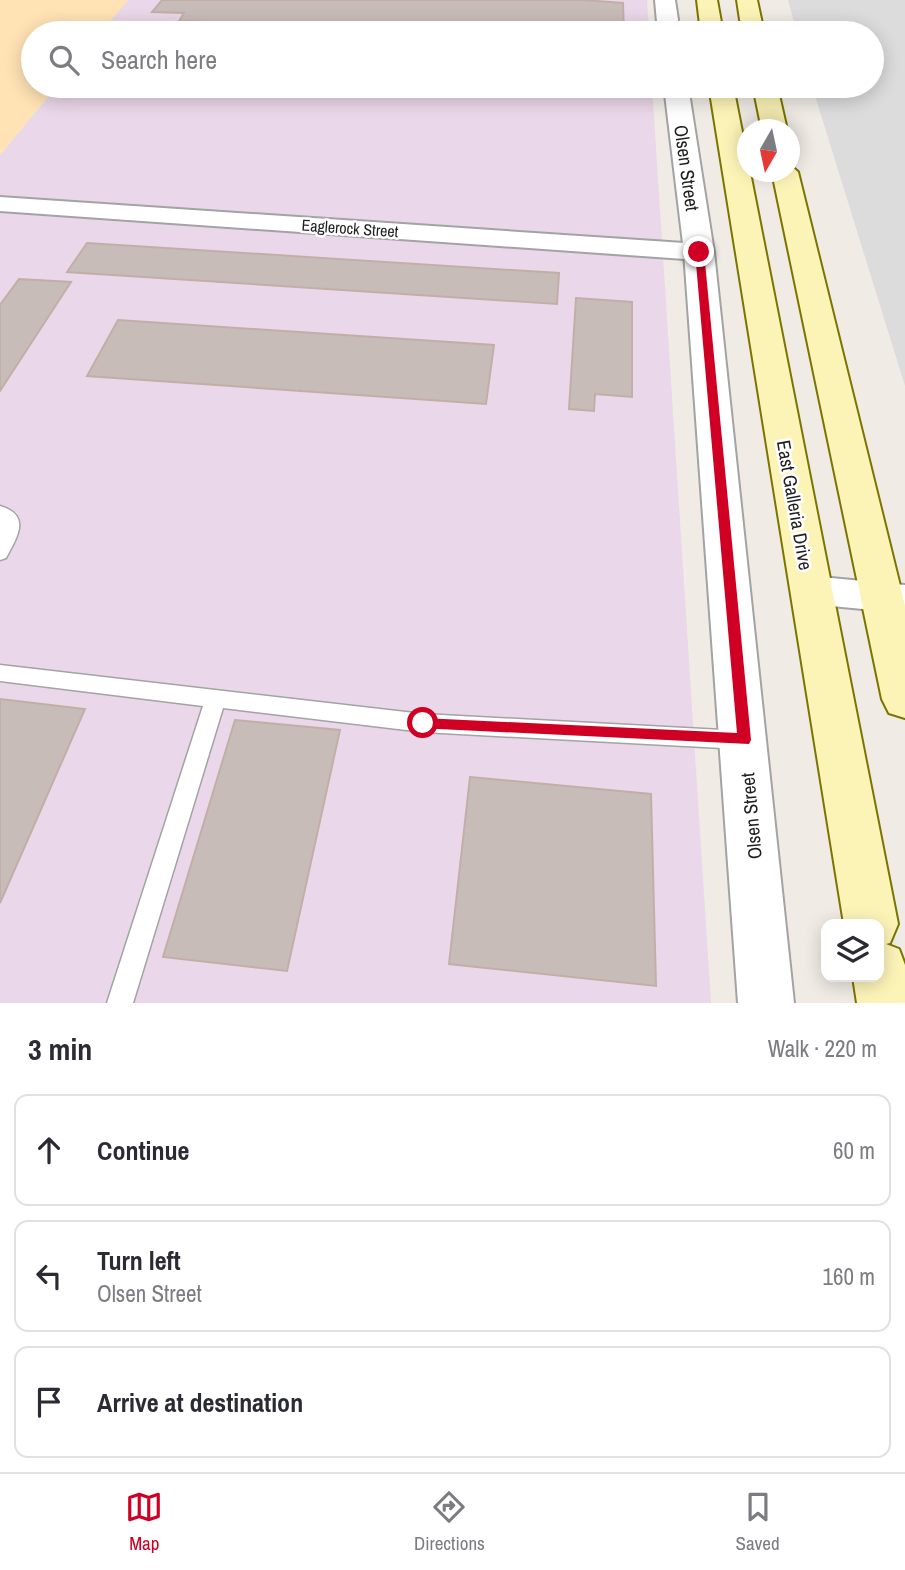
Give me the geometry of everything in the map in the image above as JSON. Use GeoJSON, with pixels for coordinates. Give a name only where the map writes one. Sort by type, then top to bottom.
{"type":"FeatureCollection","features":[{"type":"Feature","properties":{"kind":"main road"},"geometry":{"type":"LineString","coordinates":[[707,0],[710,21]]}},
{"type":"Feature","properties":{"kind":"main road"},"geometry":{"type":"LineString","coordinates":[[747,0],[751,21]]}},
{"type":"Feature","properties":{"kind":"main road","name":"East Galleria Drive"},"geometry":{"type":"LineString","coordinates":[[723,98],[870,919]]}},
{"type":"Feature","properties":{"kind":"main road"},"geometry":{"type":"LineString","coordinates":[[768,98],[772,119]]}},
{"type":"Feature","properties":{"kind":"main road"},"geometry":{"type":"LineString","coordinates":[[788,182],[893,598],[905,699]]}},
{"type":"Feature","properties":{"kind":"main road"},"geometry":{"type":"LineString","coordinates":[[881,982],[885,1003]]}},
{"type":"Feature","properties":{"kind":"street"},"geometry":{"type":"LineString","coordinates":[[665,0],[668,21]]}},
{"type":"Feature","properties":{"kind":"street","name":"Olsen Street"},"geometry":{"type":"LineString","coordinates":[[678,98],[699,252],[766,1003]]}},
{"type":"Feature","properties":{"kind":"street"},"geometry":{"type":"LineString","coordinates":[[0,230],[10,205]]}},
{"type":"Feature","properties":{"kind":"street","name":"Eaglerock Street"},"geometry":{"type":"LineString","coordinates":[[10,205],[699,252]]}},
{"type":"Feature","properties":{"kind":"street"},"geometry":{"type":"LineString","coordinates":[[810,590],[893,598]]}},
{"type":"Feature","properties":{"kind":"lane"},"geometry":{"type":"LineString","coordinates":[[0,512],[11,518],[9,534],[0,553]]}},
{"type":"Feature","properties":{"kind":"lane"},"geometry":{"type":"LineString","coordinates":[[0,673],[423,723],[744,740]]}},
{"type":"Feature","properties":{"kind":"lane"},"geometry":{"type":"LineString","coordinates":[[120,1003],[215,699]]}},
{"type":"Feature","properties":{"kind":"shaded area"},"geometry":{"type":"Polygon","coordinates":[[[128,0],[647,0],[648,21],[110,21],[128,0]]]}},
{"type":"Feature","properties":{"kind":"shaded area"},"geometry":{"type":"Polygon","coordinates":[[[788,0],[905,0],[905,386],[816,98],[884,98],[884,21],[794,21],[788,0]]]}},
{"type":"Feature","properties":{"kind":"shaded area"},"geometry":{"type":"Polygon","coordinates":[[[47,98],[653,98],[711,1003],[0,1003],[0,155],[47,98]]]}},
{"type":"Feature","properties":{"kind":"sand"},"geometry":{"type":"Polygon","coordinates":[[[0,0],[128,0],[110,21],[21,21],[21,98],[47,98],[0,155],[0,0]]]}},
{"type":"Feature","properties":{"kind":"building"},"geometry":{"type":"Polygon","coordinates":[[[162,0],[584,0],[623,3],[624,21],[179,21],[184,13],[152,12],[162,0]]]}},
{"type":"Feature","properties":{"kind":"building"},"geometry":{"type":"Polygon","coordinates":[[[87,243],[559,273],[557,304],[67,272],[87,243]]]}},
{"type":"Feature","properties":{"kind":"building"},"geometry":{"type":"Polygon","coordinates":[[[19,279],[71,282],[0,391],[0,305],[19,279]]]}},
{"type":"Feature","properties":{"kind":"building"},"geometry":{"type":"Polygon","coordinates":[[[576,298],[632,302],[632,397],[595,394],[594,411],[569,409],[576,298]]]}},
{"type":"Feature","properties":{"kind":"building"},"geometry":{"type":"Polygon","coordinates":[[[118,320],[494,345],[486,404],[87,376],[118,320]]]}},
{"type":"Feature","properties":{"kind":"building"},"geometry":{"type":"Polygon","coordinates":[[[0,699],[85,709],[0,903],[0,699]]]}},
{"type":"Feature","properties":{"kind":"building"},"geometry":{"type":"Polygon","coordinates":[[[235,720],[340,730],[287,971],[163,957],[235,720]]]}},
{"type":"Feature","properties":{"kind":"building"},"geometry":{"type":"Polygon","coordinates":[[[470,777],[651,794],[656,986],[449,964],[470,777]]]}},
{"type":"Feature","properties":{"kind":"route"},"geometry":{"type":"LineString","coordinates":[[423,723],[744,740],[699,252]]}}]}
